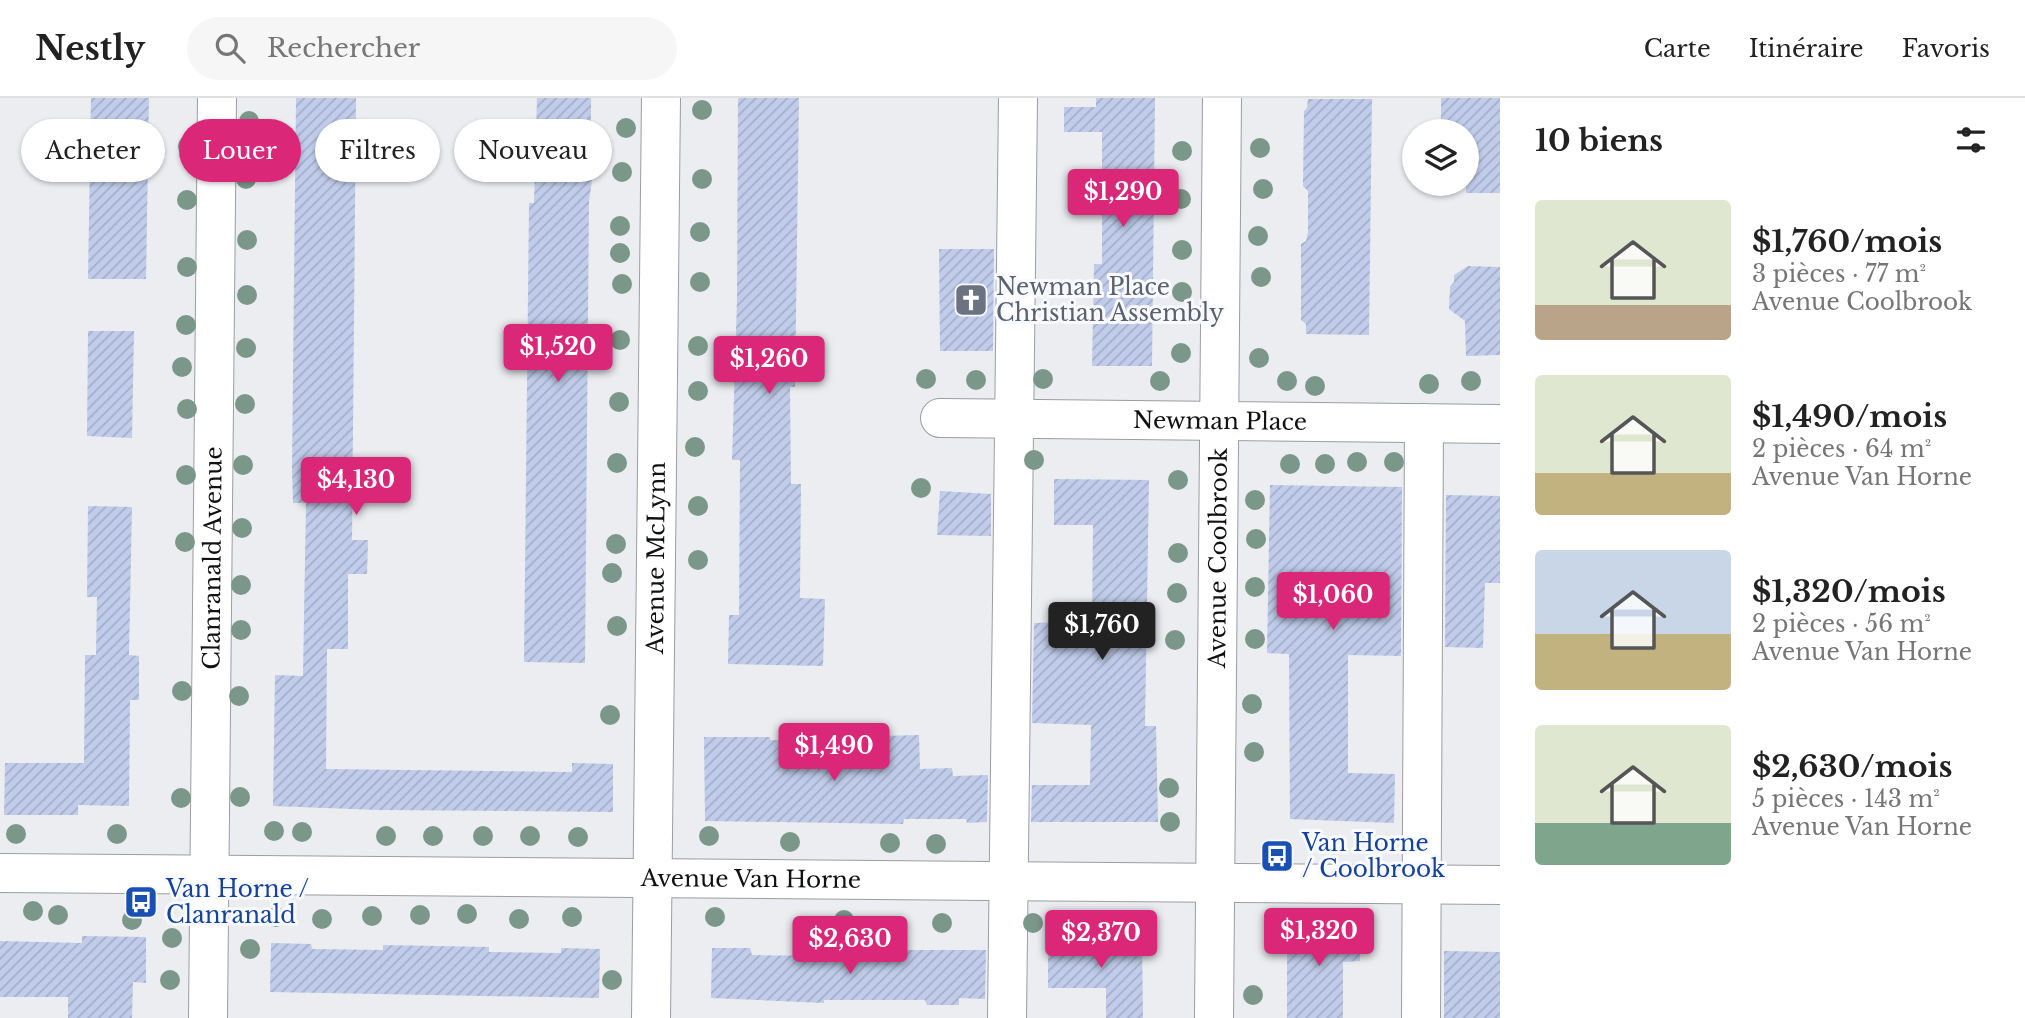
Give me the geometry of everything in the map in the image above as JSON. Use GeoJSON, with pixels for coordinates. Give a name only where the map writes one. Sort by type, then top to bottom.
{"type":"FeatureCollection","features":[{"type":"Feature","properties":{"kind":"street","name":"Clanranald Avenue"},"geometry":{"type":"LineString","coordinates":[[208,1018],[217,98]]}},
{"type":"Feature","properties":{"kind":"street","name":"Avenue McLynn"},"geometry":{"type":"LineString","coordinates":[[651,1018],[661,98]]}},
{"type":"Feature","properties":{"kind":"street"},"geometry":{"type":"LineString","coordinates":[[1007,1018],[1018,98]]}},
{"type":"Feature","properties":{"kind":"street","name":"Avenue Coolbrook"},"geometry":{"type":"LineString","coordinates":[[1214,1018],[1222,98]]}},
{"type":"Feature","properties":{"kind":"street","name":"Newman Place"},"geometry":{"type":"LineString","coordinates":[[940,418],[1500,424]]}},
{"type":"Feature","properties":{"kind":"street"},"geometry":{"type":"LineString","coordinates":[[1421,1018],[1424,423]]}},
{"type":"Feature","properties":{"kind":"street","name":"Avenue Van Horne"},"geometry":{"type":"LineString","coordinates":[[0,873],[1500,885]]}},
{"type":"Feature","properties":{"kind":"building"},"geometry":{"type":"Polygon","coordinates":[[[91,98],[149,98],[149,119],[91,119],[91,98]]]}},
{"type":"Feature","properties":{"kind":"building"},"geometry":{"type":"Polygon","coordinates":[[[296,98],[356,98],[356,119],[315,119],[315,182],[355,182],[352,540],[368,540],[367,574],[348,574],[348,649],[327,649],[326,769],[572,772],[572,763],[613,764],[613,812],[378,810],[273,806],[275,675],[303,676],[306,503],[293,503],[292,469],[295,182],[301,182],[301,119],[296,119],[296,98]]]}},
{"type":"Feature","properties":{"kind":"building"},"geometry":{"type":"Polygon","coordinates":[[[537,98],[591,98],[591,119],[536,119],[537,98]]]}},
{"type":"Feature","properties":{"kind":"building"},"geometry":{"type":"Polygon","coordinates":[[[738,98],[799,98],[795,387],[790,387],[791,484],[801,484],[800,598],[825,599],[823,666],[728,664],[729,615],[739,615],[740,460],[732,460],[737,300],[738,98]]]}},
{"type":"Feature","properties":{"kind":"building"},"geometry":{"type":"Polygon","coordinates":[[[1096,98],[1155,98],[1152,366],[1092,366],[1094,264],[1102,264],[1102,132],[1064,132],[1064,107],[1096,107],[1096,98]]]}},
{"type":"Feature","properties":{"kind":"building"},"geometry":{"type":"Polygon","coordinates":[[[1441,98],[1500,98],[1500,193],[1479,193],[1479,119],[1441,119],[1441,98]]]}},
{"type":"Feature","properties":{"kind":"building"},"geometry":{"type":"Polygon","coordinates":[[[1308,99],[1372,99],[1369,335],[1306,334],[1306,324],[1301,320],[1301,244],[1306,241],[1308,232],[1308,191],[1303,186],[1304,111],[1308,99]]]}},
{"type":"Feature","properties":{"kind":"building"},"geometry":{"type":"Polygon","coordinates":[[[90,182],[148,182],[146,279],[88,279],[90,182]]]}},
{"type":"Feature","properties":{"kind":"building"},"geometry":{"type":"Polygon","coordinates":[[[535,182],[592,182],[589,201],[585,663],[524,662],[529,203],[534,203],[535,182]]]}},
{"type":"Feature","properties":{"kind":"building","name":"Newman Place Christian Assembly"},"geometry":{"type":"Polygon","coordinates":[[[939,249],[994,249],[993,351],[940,351],[939,249]]]}},
{"type":"Feature","properties":{"kind":"building"},"geometry":{"type":"Polygon","coordinates":[[[1468,266],[1500,267],[1500,355],[1466,356],[1465,321],[1449,309],[1450,287],[1454,282],[1454,275],[1468,266]]]}},
{"type":"Feature","properties":{"kind":"building"},"geometry":{"type":"Polygon","coordinates":[[[88,331],[134,331],[132,438],[87,436],[88,331]]]}},
{"type":"Feature","properties":{"kind":"building"},"geometry":{"type":"Polygon","coordinates":[[[1054,479],[1149,480],[1145,726],[1156,726],[1158,822],[1031,822],[1032,785],[1090,785],[1091,725],[1032,723],[1034,623],[1092,621],[1093,525],[1054,525],[1054,479]]]}},
{"type":"Feature","properties":{"kind":"building"},"geometry":{"type":"Polygon","coordinates":[[[1270,485],[1402,487],[1401,656],[1348,655],[1348,773],[1395,774],[1394,823],[1290,819],[1289,654],[1267,653],[1270,485]]]}},
{"type":"Feature","properties":{"kind":"building"},"geometry":{"type":"Polygon","coordinates":[[[940,491],[991,494],[991,536],[937,535],[940,491]]]}},
{"type":"Feature","properties":{"kind":"building"},"geometry":{"type":"Polygon","coordinates":[[[1446,495],[1500,496],[1500,583],[1485,583],[1483,648],[1445,647],[1446,495]]]}},
{"type":"Feature","properties":{"kind":"building"},"geometry":{"type":"Polygon","coordinates":[[[88,506],[132,507],[129,655],[139,656],[139,700],[130,700],[129,806],[78,805],[78,815],[4,815],[5,763],[84,763],[85,655],[96,655],[97,597],[87,597],[88,506]]]}},
{"type":"Feature","properties":{"kind":"building"},"geometry":{"type":"Polygon","coordinates":[[[919,735],[920,769],[952,768],[953,776],[988,775],[987,822],[967,823],[966,819],[904,819],[903,824],[705,821],[704,737],[770,737],[770,740],[881,744],[881,736],[919,735]]]}},
{"type":"Feature","properties":{"kind":"building"},"geometry":{"type":"Polygon","coordinates":[[[1287,925],[1360,925],[1360,961],[1343,962],[1343,1018],[1287,1018],[1287,925]]]}},
{"type":"Feature","properties":{"kind":"building"},"geometry":{"type":"Polygon","coordinates":[[[82,936],[146,937],[146,983],[133,982],[132,1018],[68,1018],[68,997],[0,997],[0,941],[82,943],[82,936]]]}},
{"type":"Feature","properties":{"kind":"building"},"geometry":{"type":"Polygon","coordinates":[[[1142,936],[1143,1018],[1106,1018],[1106,988],[1048,988],[1048,937],[1142,936]]]}},
{"type":"Feature","properties":{"kind":"building"},"geometry":{"type":"Polygon","coordinates":[[[271,943],[311,944],[312,949],[383,950],[383,945],[489,947],[489,952],[561,953],[561,948],[600,949],[599,998],[270,992],[271,943]]]}},
{"type":"Feature","properties":{"kind":"building"},"geometry":{"type":"Polygon","coordinates":[[[712,948],[750,948],[752,955],[824,956],[825,950],[986,950],[985,999],[959,998],[959,1005],[927,1005],[925,1000],[824,1000],[824,1003],[711,998],[712,948]]]}},
{"type":"Feature","properties":{"kind":"building"},"geometry":{"type":"Polygon","coordinates":[[[1444,951],[1500,952],[1500,1018],[1444,1018],[1444,951]]]}},
{"type":"Feature","properties":{"kind":"place","name":"Newman Place Christian Assembly"},"geometry":{"type":"Point","coordinates":[971,300]}},
{"type":"Feature","properties":{"kind":"place","name":"Van Horne / Coolbrook"},"geometry":{"type":"Point","coordinates":[1277,856]}},
{"type":"Feature","properties":{"kind":"place","name":"Van Horne / Clanranald"},"geometry":{"type":"Point","coordinates":[141,902]}}]}
